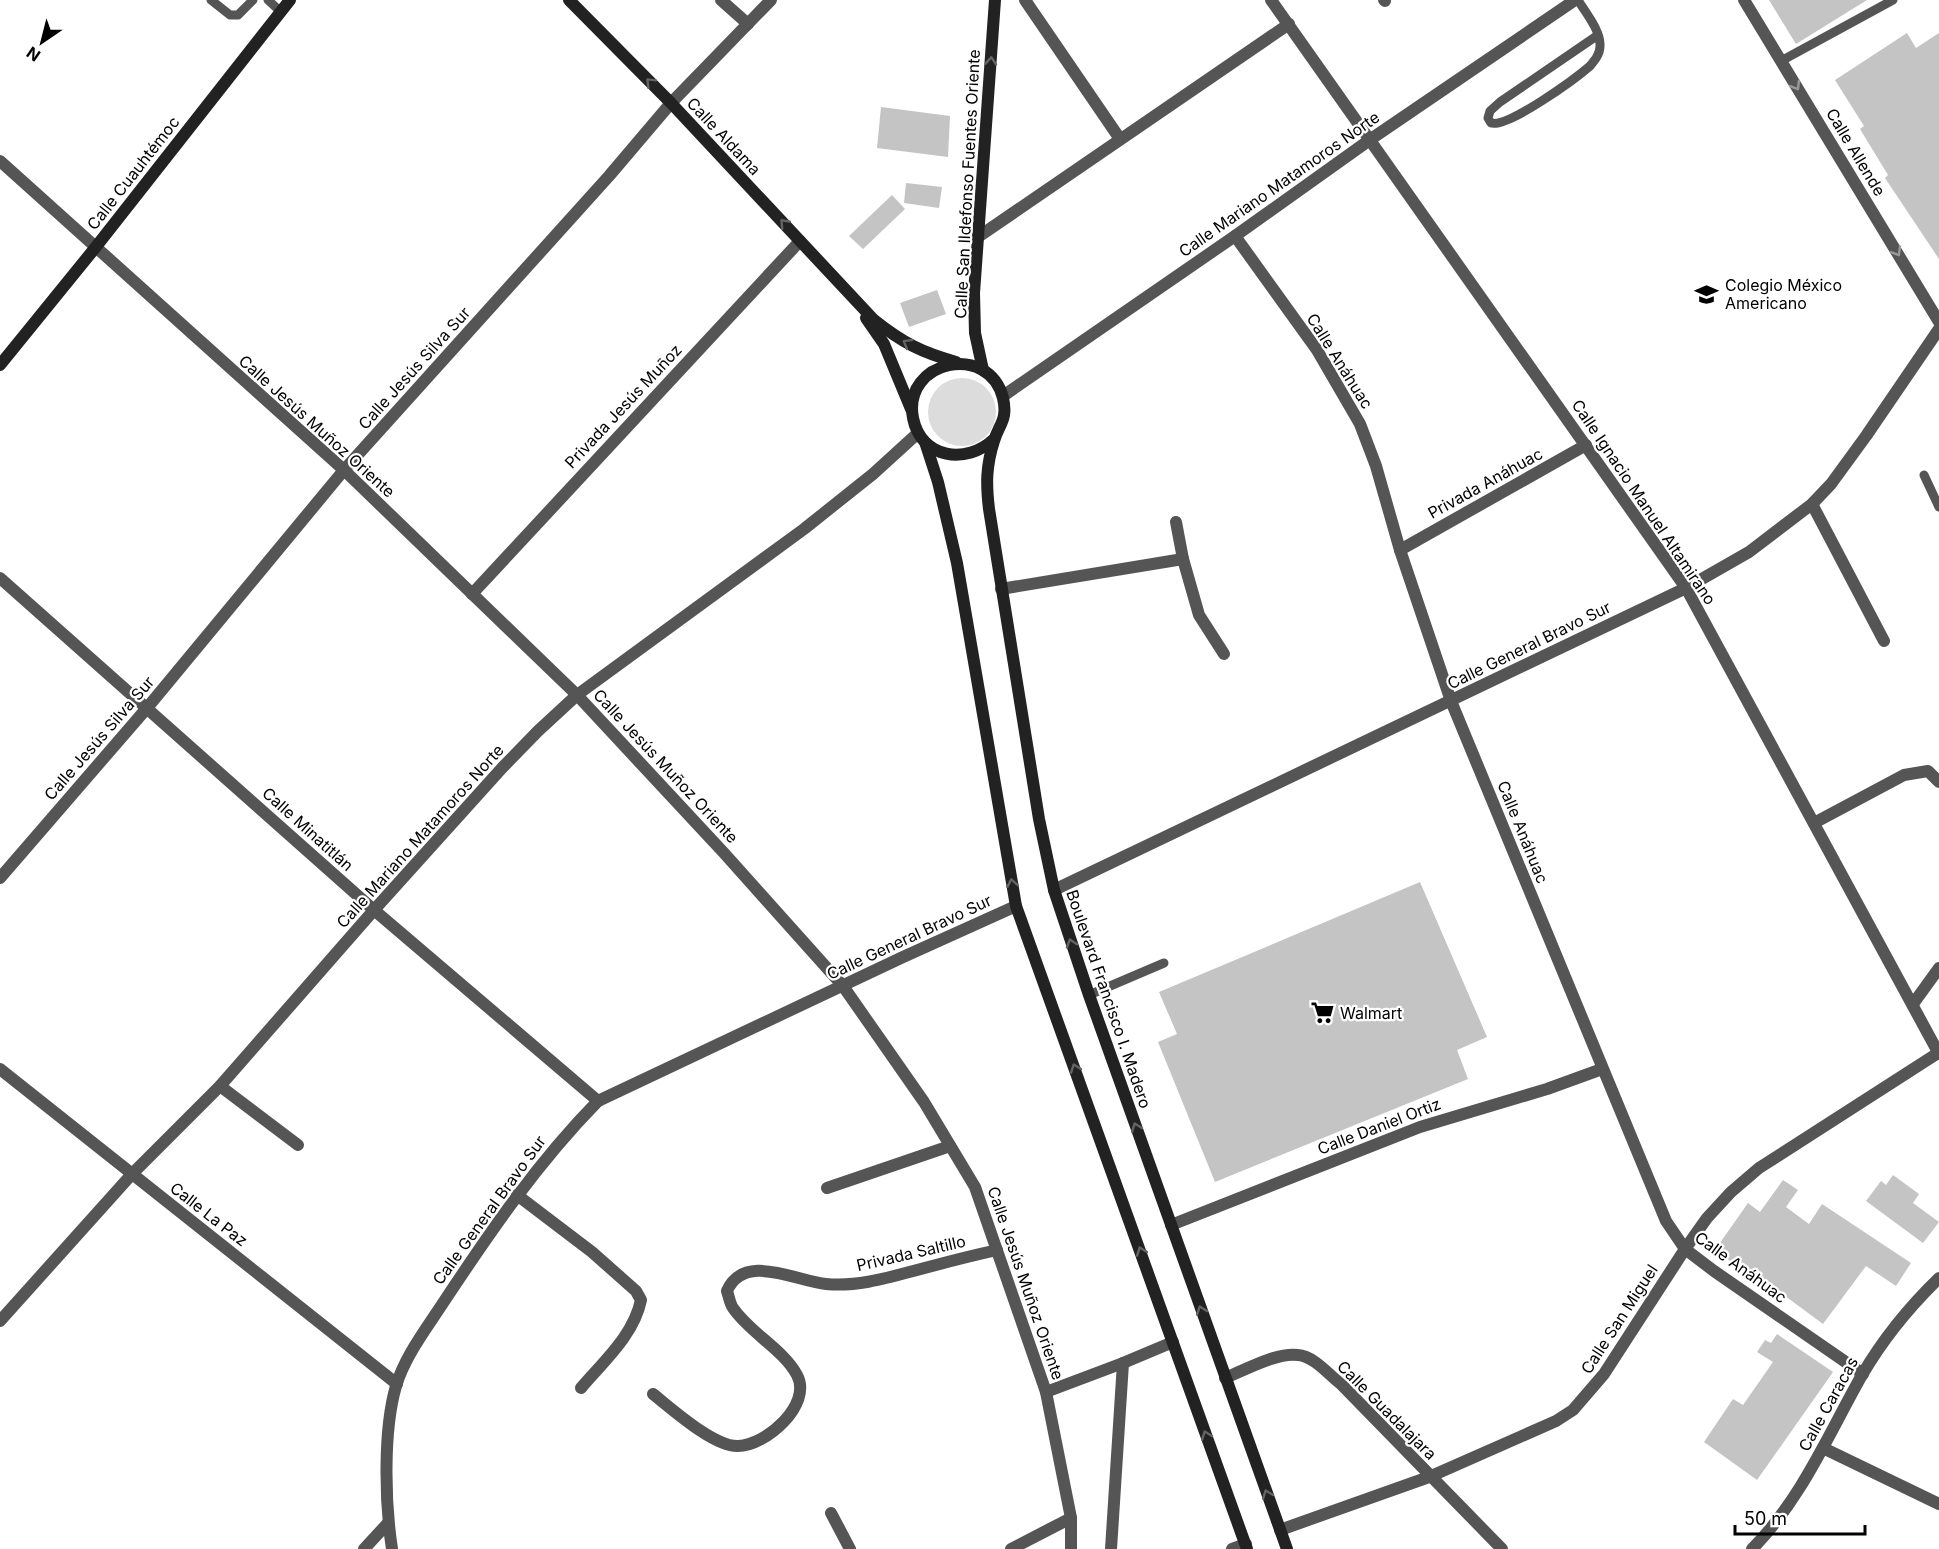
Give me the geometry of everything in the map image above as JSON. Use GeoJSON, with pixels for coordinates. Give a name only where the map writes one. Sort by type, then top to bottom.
{"type":"FeatureCollection","features":[{"type":"Feature","properties":{"kind":"main road","name":"Calle Cuauhtémoc"},"geometry":{"type":"LineString","coordinates":[[0,365],[290,0]]}},
{"type":"Feature","properties":{"kind":"main road","name":"Calle Aldama"},"geometry":{"type":"LineString","coordinates":[[569,0],[671,103],[874,320],[899,339],[933,355],[962,363]]}},
{"type":"Feature","properties":{"kind":"main road","name":"Calle San Ildefonso Fuentes Oriente"},"geometry":{"type":"LineString","coordinates":[[983,370],[975,333],[974,292],[995,0]]}},
{"type":"Feature","properties":{"kind":"main road","name":"Calle Aldama"},"geometry":{"type":"LineString","coordinates":[[852,297],[884,344],[912,411]]}},
{"type":"Feature","properties":{"kind":"main road"},"geometry":{"type":"LineString","coordinates":[[922,437],[934,449],[955,456],[977,452],[994,439],[1004,419],[1003,396],[992,377],[983,370],[962,363],[950,363],[930,372],[916,390],[912,400],[912,411],[938,482],[957,563],[1016,906],[1246,1546]]}},
{"type":"Feature","properties":{"kind":"main road","name":"Boulevard Francisco I. Madero"},"geometry":{"type":"LineString","coordinates":[[994,439],[986,478],[1001,589],[1039,819],[1054,890],[1089,995],[1287,1549]]}},
{"type":"Feature","properties":{"kind":"street"},"geometry":{"type":"LineString","coordinates":[[721,0],[748,24]]}},
{"type":"Feature","properties":{"kind":"street","name":"Calle Jesús Silva Sur"},"geometry":{"type":"LineString","coordinates":[[0,878],[147,708],[344,470],[609,176],[671,103],[771,0]]}},
{"type":"Feature","properties":{"kind":"street"},"geometry":{"type":"LineString","coordinates":[[1025,0],[1120,139]]}},
{"type":"Feature","properties":{"kind":"street","name":"Calle Ignacio Manuel Altamirano"},"geometry":{"type":"LineString","coordinates":[[1272,0],[1686,588],[1938,1054]]}},
{"type":"Feature","properties":{"kind":"street","name":"Calle Mariano Matamoros Norte"},"geometry":{"type":"LineString","coordinates":[[1003,396],[1371,139],[1577,0]]}},
{"type":"Feature","properties":{"kind":"street","name":"Calle Allende"},"geometry":{"type":"LineString","coordinates":[[1744,0],[1939,321]]}},
{"type":"Feature","properties":{"kind":"street"},"geometry":{"type":"LineString","coordinates":[[978,237],[1289,24]]}},
{"type":"Feature","properties":{"kind":"street","name":"Calle Jesús Muñoz Oriente"},"geometry":{"type":"LineString","coordinates":[[0,161],[344,470],[577,695],[724,853],[843,986],[924,1102],[975,1187],[1046,1392],[1071,1518],[1071,1549]]}},
{"type":"Feature","properties":{"kind":"street","name":"Calle Anáhuac"},"geometry":{"type":"LineString","coordinates":[[1235,236],[1317,350],[1360,424],[1376,466],[1400,550],[1451,701],[1666,1221],[1685,1249],[1863,1374]]}},
{"type":"Feature","properties":{"kind":"street","name":"Privada Jesús Muñoz"},"geometry":{"type":"LineString","coordinates":[[472,594],[800,241]]}},
{"type":"Feature","properties":{"kind":"street","name":"Calle General Bravo Sur"},"geometry":{"type":"LineString","coordinates":[[1054,890],[1686,588],[1749,552],[1812,504],[1831,484],[1939,329]]}},
{"type":"Feature","properties":{"kind":"street","name":"Calle Mariano Matamoros Norte"},"geometry":{"type":"LineString","coordinates":[[0,1321],[132,1174],[220,1086],[502,768],[577,695],[804,529],[922,437]]}},
{"type":"Feature","properties":{"kind":"street","name":"Privada Anáhuac"},"geometry":{"type":"LineString","coordinates":[[1400,550],[1586,445]]}},
{"type":"Feature","properties":{"kind":"street"},"geometry":{"type":"LineString","coordinates":[[1812,504],[1884,641]]}},
{"type":"Feature","properties":{"kind":"street"},"geometry":{"type":"LineString","coordinates":[[1176,522],[1183,560],[1199,615],[1224,654]]}},
{"type":"Feature","properties":{"kind":"street"},"geometry":{"type":"LineString","coordinates":[[1001,589],[1183,560]]}},
{"type":"Feature","properties":{"kind":"street","name":"Calle Minatitlán"},"geometry":{"type":"LineString","coordinates":[[0,578],[374,910],[598,1101]]}},
{"type":"Feature","properties":{"kind":"street"},"geometry":{"type":"LineString","coordinates":[[1814,823],[1904,775],[1928,771],[1939,782]]}},
{"type":"Feature","properties":{"kind":"street","name":"Calle General Bravo Sur"},"geometry":{"type":"LineString","coordinates":[[392,1549],[388,1523],[388,1461],[391,1408],[397,1384],[417,1343],[517,1195],[543,1159],[598,1101],[1016,906]]}},
{"type":"Feature","properties":{"kind":"street"},"geometry":{"type":"LineString","coordinates":[[1913,1004],[1939,968]]}},
{"type":"Feature","properties":{"kind":"street","name":"Calle San Miguel"},"geometry":{"type":"LineString","coordinates":[[1280,1530],[1429,1477],[1556,1421],[1573,1410],[1604,1374],[1685,1249],[1731,1192],[1759,1168],[1938,1054]]}},
{"type":"Feature","properties":{"kind":"street","name":"Calle Daniel Ortiz"},"geometry":{"type":"LineString","coordinates":[[1171,1225],[1420,1126],[1547,1089],[1602,1069]]}},
{"type":"Feature","properties":{"kind":"street","name":"Calle La Paz"},"geometry":{"type":"LineString","coordinates":[[0,1070],[397,1384]]}},
{"type":"Feature","properties":{"kind":"street"},"geometry":{"type":"LineString","coordinates":[[220,1086],[298,1145]]}},
{"type":"Feature","properties":{"kind":"street"},"geometry":{"type":"LineString","coordinates":[[826,1188],[950,1146]]}},
{"type":"Feature","properties":{"kind":"street"},"geometry":{"type":"LineString","coordinates":[[517,1195],[592,1252],[636,1291],[641,1300],[639,1312],[631,1328],[581,1388]]}},
{"type":"Feature","properties":{"kind":"street","name":"Privada Saltillo"},"geometry":{"type":"LineString","coordinates":[[653,1394],[693,1426],[718,1441],[738,1446],[756,1441],[783,1424],[796,1408],[800,1390],[797,1375],[778,1352],[733,1308],[727,1291],[736,1277],[756,1270],[825,1284],[850,1285],[875,1281],[997,1250]]}},
{"type":"Feature","properties":{"kind":"street","name":"Calle Caracas"},"geometry":{"type":"LineString","coordinates":[[1752,1549],[1770,1531],[1793,1498],[1863,1374],[1889,1333],[1916,1300],[1939,1278]]}},
{"type":"Feature","properties":{"kind":"street"},"geometry":{"type":"LineString","coordinates":[[1046,1392],[1173,1342]]}},
{"type":"Feature","properties":{"kind":"street","name":"Calle Guadalajara"},"geometry":{"type":"LineString","coordinates":[[1225,1378],[1278,1357],[1299,1354],[1314,1362],[1341,1384],[1429,1477],[1502,1549]]}},
{"type":"Feature","properties":{"kind":"street"},"geometry":{"type":"LineString","coordinates":[[1111,1549],[1123,1363]]}},
{"type":"Feature","properties":{"kind":"street"},"geometry":{"type":"LineString","coordinates":[[1823,1448],[1939,1504]]}},
{"type":"Feature","properties":{"kind":"street"},"geometry":{"type":"LineString","coordinates":[[831,1513],[849,1549]]}},
{"type":"Feature","properties":{"kind":"street"},"geometry":{"type":"LineString","coordinates":[[1011,1549],[1071,1518]]}},
{"type":"Feature","properties":{"kind":"street"},"geometry":{"type":"LineString","coordinates":[[364,1549],[388,1523]]}},
{"type":"Feature","properties":{"kind":"street"},"geometry":{"type":"LineString","coordinates":[[1232,1549],[1246,1546]]}},
{"type":"Feature","properties":{"kind":"lane"},"geometry":{"type":"LineString","coordinates":[[211,0],[230,15],[238,15],[253,0]]}},
{"type":"Feature","properties":{"kind":"lane"},"geometry":{"type":"LineString","coordinates":[[268,0],[281,12]]}},
{"type":"Feature","properties":{"kind":"lane"},"geometry":{"type":"LineString","coordinates":[[1577,0],[1598,35],[1600,44],[1598,56],[1590,65],[1546,98],[1507,122],[1497,125],[1491,123],[1488,117],[1500,102],[1598,35]]}},
{"type":"Feature","properties":{"kind":"lane"},"geometry":{"type":"LineString","coordinates":[[1781,61],[1893,0]]}},
{"type":"Feature","properties":{"kind":"lane"},"geometry":{"type":"LineString","coordinates":[[1924,475],[1939,507]]}},
{"type":"Feature","properties":{"kind":"lane"},"geometry":{"type":"LineString","coordinates":[[1089,995],[1164,963]]}},
{"type":"Feature","properties":{"kind":"shaded area"},"geometry":{"type":"Polygon","coordinates":[[[962,378],[975,381],[986,388],[993,399],[996,412],[993,425],[986,436],[975,443],[962,446],[949,443],[938,436],[931,425],[928,412],[931,399],[938,388],[949,381],[962,378]]]}},
{"type":"Feature","properties":{"kind":"building"},"geometry":{"type":"Polygon","coordinates":[[[1769,0],[1867,0],[1796,44],[1769,0]]]}},
{"type":"Feature","properties":{"kind":"building"},"geometry":{"type":"Polygon","coordinates":[[[1907,33],[1916,48],[1939,33],[1939,259],[1885,178],[1888,175],[1860,129],[1864,126],[1835,80],[1907,33]]]}},
{"type":"Feature","properties":{"kind":"building"},"geometry":{"type":"Polygon","coordinates":[[[881,107],[950,116],[948,157],[877,148],[881,107]]]}},
{"type":"Feature","properties":{"kind":"building"},"geometry":{"type":"Polygon","coordinates":[[[906,183],[942,187],[939,208],[904,203],[906,183]]]}},
{"type":"Feature","properties":{"kind":"building"},"geometry":{"type":"Polygon","coordinates":[[[892,195],[905,209],[863,249],[849,236],[892,195]]]}},
{"type":"Feature","properties":{"kind":"building"},"geometry":{"type":"Polygon","coordinates":[[[937,290],[946,314],[909,327],[900,303],[937,290]]]}},
{"type":"Feature","properties":{"kind":"building","name":"Walmart"},"geometry":{"type":"Polygon","coordinates":[[[1420,882],[1487,1037],[1457,1050],[1468,1079],[1215,1182],[1158,1042],[1177,1034],[1159,992],[1420,882]]]}},
{"type":"Feature","properties":{"kind":"building"},"geometry":{"type":"Polygon","coordinates":[[[1893,1175],[1919,1194],[1913,1203],[1939,1222],[1923,1243],[1866,1201],[1881,1181],[1886,1185],[1893,1175]]]}},
{"type":"Feature","properties":{"kind":"building"},"geometry":{"type":"Polygon","coordinates":[[[1783,1180],[1798,1190],[1786,1207],[1809,1224],[1822,1204],[1911,1263],[1896,1286],[1866,1266],[1823,1324],[1773,1287],[1771,1290],[1715,1250],[1748,1203],[1760,1212],[1783,1180]]]}},
{"type":"Feature","properties":{"kind":"building"},"geometry":{"type":"Polygon","coordinates":[[[1777,1334],[1833,1372],[1757,1480],[1704,1442],[1733,1399],[1743,1405],[1773,1362],[1757,1352],[1765,1340],[1771,1343],[1777,1334]]]}},
{"type":"Feature","properties":{"kind":"place","name":"Colegio México Americano"},"geometry":{"type":"Point","coordinates":[1707,294]}},
{"type":"Feature","properties":{"kind":"place","name":"Walmart"},"geometry":{"type":"Point","coordinates":[1322,1013]}}]}
